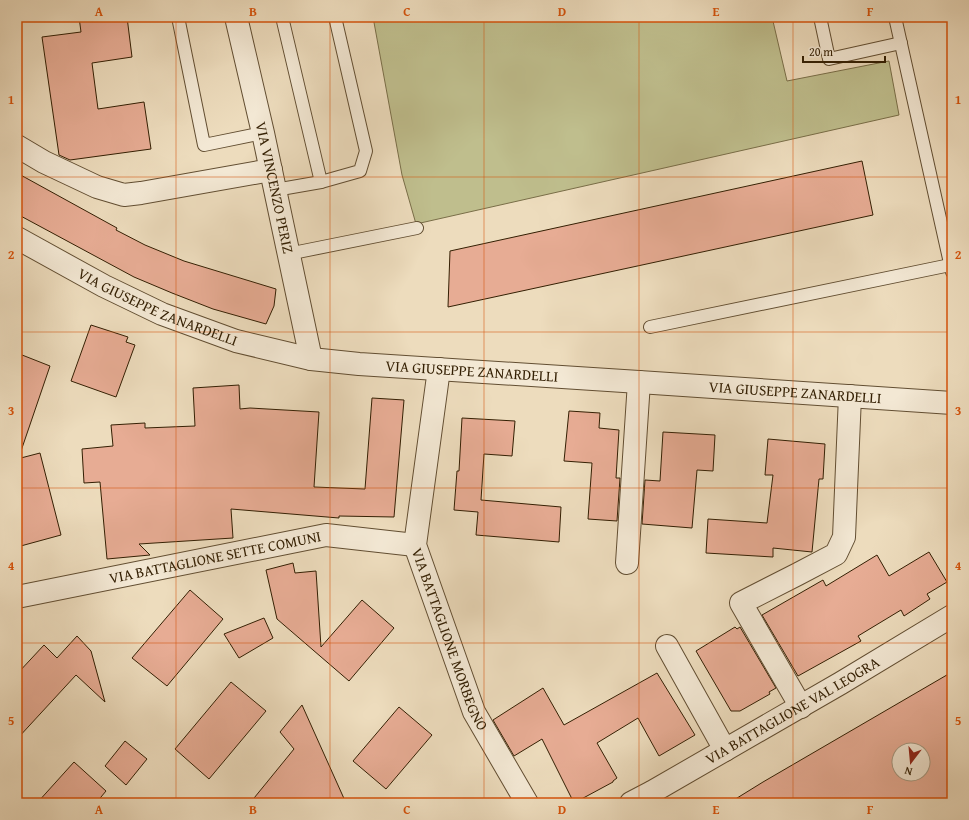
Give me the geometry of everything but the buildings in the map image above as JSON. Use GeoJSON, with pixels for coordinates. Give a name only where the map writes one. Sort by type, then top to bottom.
{"type":"FeatureCollection","features":[{"type":"Feature","properties":{"kind":"street","name":"VIA VINCENZO PERIZ"},"geometry":{"type":"LineString","coordinates":[[236,17],[263,133],[311,359]]}},
{"type":"Feature","properties":{"kind":"street"},"geometry":{"type":"LineString","coordinates":[[17,146],[44,162],[97,187],[124,196],[273,180]]}},
{"type":"Feature","properties":{"kind":"street","name":"VIA GIUSEPPE ZANARDELLI"},"geometry":{"type":"LineString","coordinates":[[17,238],[104,286],[162,314],[236,341],[311,359],[359,364],[952,403]]}},
{"type":"Feature","properties":{"kind":"street","name":"VIA BATTAGLIONE MORBEGNO"},"geometry":{"type":"LineString","coordinates":[[439,369],[415,545],[474,712],[527,803]]}},
{"type":"Feature","properties":{"kind":"street"},"geometry":{"type":"LineString","coordinates":[[627,563],[639,382]]}},
{"type":"Feature","properties":{"kind":"street"},"geometry":{"type":"LineString","coordinates":[[801,706],[741,603],[836,554],[844,537],[850,396]]}},
{"type":"Feature","properties":{"kind":"street","name":"VIA BATTAGLIONE SETTE COMUNI"},"geometry":{"type":"LineString","coordinates":[[17,597],[326,535],[415,545]]}},
{"type":"Feature","properties":{"kind":"street","name":"VIA BATTAGLIONE VAL LEOGRA"},"geometry":{"type":"LineString","coordinates":[[631,803],[841,684],[952,616]]}},
{"type":"Feature","properties":{"kind":"street"},"geometry":{"type":"LineString","coordinates":[[667,646],[725,750]]}},
{"type":"Feature","properties":{"kind":"lane"},"geometry":{"type":"LineString","coordinates":[[178,17],[204,145],[263,133]]}},
{"type":"Feature","properties":{"kind":"lane"},"geometry":{"type":"LineString","coordinates":[[282,17],[321,182]]}},
{"type":"Feature","properties":{"kind":"lane"},"geometry":{"type":"LineString","coordinates":[[273,180],[321,182],[360,171],[366,151],[335,17]]}},
{"type":"Feature","properties":{"kind":"lane"},"geometry":{"type":"LineString","coordinates":[[820,17],[829,59],[901,43]]}},
{"type":"Feature","properties":{"kind":"lane"},"geometry":{"type":"LineString","coordinates":[[650,327],[951,269],[895,17]]}},
{"type":"Feature","properties":{"kind":"lane"},"geometry":{"type":"LineString","coordinates":[[288,254],[417,228]]}},
{"type":"Feature","properties":{"kind":"shaded area"},"geometry":{"type":"Polygon","coordinates":[[[373,17],[772,17],[787,81],[889,61],[899,115],[416,224],[402,175],[373,17]]]}}]}
